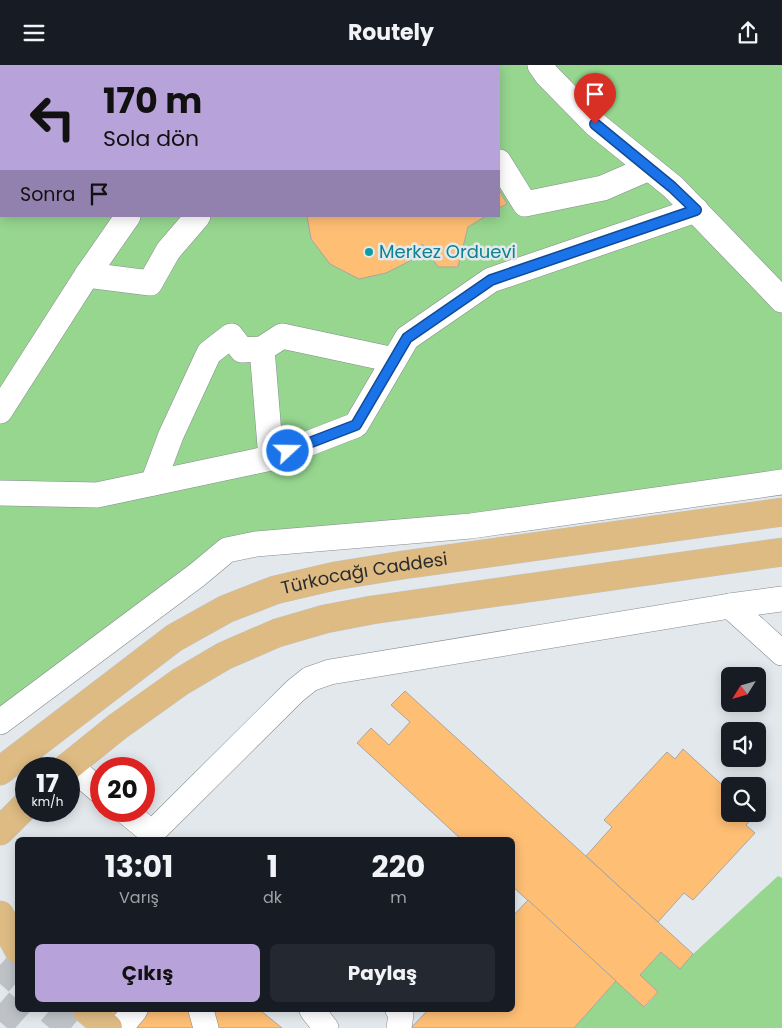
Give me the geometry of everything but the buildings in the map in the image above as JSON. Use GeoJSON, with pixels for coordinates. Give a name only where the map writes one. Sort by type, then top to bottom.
{"type":"FeatureCollection","features":[{"type":"Feature","properties":{"kind":"main road","name":"Türkocağı Caddesi"},"geometry":{"type":"LineString","coordinates":[[6,763],[174,638],[226,609],[275,590],[335,576],[393,567],[782,512]]}},
{"type":"Feature","properties":{"kind":"main road","name":"Türkocağı Caddesi"},"geometry":{"type":"LineString","coordinates":[[80,757],[117,727],[180,682],[224,656],[277,633],[325,619],[372,610],[782,552]]}},
{"type":"Feature","properties":{"kind":"main road"},"geometry":{"type":"LineString","coordinates":[[0,831],[15,816]]}},
{"type":"Feature","properties":{"kind":"main road"},"geometry":{"type":"LineString","coordinates":[[0,915],[15,943]]}},
{"type":"Feature","properties":{"kind":"main road"},"geometry":{"type":"LineString","coordinates":[[0,935],[15,947]]}},
{"type":"Feature","properties":{"kind":"main road"},"geometry":{"type":"LineString","coordinates":[[89,1012],[108,1028]]}},
{"type":"Feature","properties":{"kind":"lane"},"geometry":{"type":"LineString","coordinates":[[540,65],[546,75],[595,124],[672,187],[696,210],[782,300]]}},
{"type":"Feature","properties":{"kind":"lane"},"geometry":{"type":"LineString","coordinates":[[500,164],[525,204],[603,188],[649,168]]}},
{"type":"Feature","properties":{"kind":"lane"},"geometry":{"type":"LineString","coordinates":[[0,493],[97,495],[271,458],[356,425],[407,338],[491,280],[696,210]]}},
{"type":"Feature","properties":{"kind":"lane"},"geometry":{"type":"LineString","coordinates":[[0,411],[87,275],[127,217]]}},
{"type":"Feature","properties":{"kind":"lane"},"geometry":{"type":"LineString","coordinates":[[87,275],[150,283],[168,251],[197,217]]}},
{"type":"Feature","properties":{"kind":"lane"},"geometry":{"type":"LineString","coordinates":[[153,483],[171,435],[209,353],[231,335],[242,350],[262,349],[282,336],[394,360]]}},
{"type":"Feature","properties":{"kind":"lane"},"geometry":{"type":"LineString","coordinates":[[262,349],[271,458]]}},
{"type":"Feature","properties":{"kind":"lane"},"geometry":{"type":"LineString","coordinates":[[0,722],[197,575],[227,550],[256,545],[471,526],[782,482]]}},
{"type":"Feature","properties":{"kind":"lane"},"geometry":{"type":"LineString","coordinates":[[138,822],[155,837],[295,691],[310,679],[330,672],[782,599]]}},
{"type":"Feature","properties":{"kind":"lane"},"geometry":{"type":"LineString","coordinates":[[730,606],[782,653]]}},
{"type":"Feature","properties":{"kind":"lane"},"geometry":{"type":"LineString","coordinates":[[120,1028],[133,1012]]}},
{"type":"Feature","properties":{"kind":"lane"},"geometry":{"type":"LineString","coordinates":[[201,1012],[206,1028]]}},
{"type":"Feature","properties":{"kind":"lane"},"geometry":{"type":"LineString","coordinates":[[314,1012],[326,1028]]}},
{"type":"Feature","properties":{"kind":"lane"},"geometry":{"type":"LineString","coordinates":[[399,1028],[401,1014],[400,1012]]}},
{"type":"Feature","properties":{"kind":"green space"},"geometry":{"type":"Polygon","coordinates":[[[500,65],[782,65],[782,482],[256,544],[0,722],[0,217],[500,217],[500,65]]]}},
{"type":"Feature","properties":{"kind":"green space"},"geometry":{"type":"Polygon","coordinates":[[[778,876],[782,878],[782,1028],[574,1028],[616,981],[645,1007],[658,992],[640,975],[661,952],[680,969],[693,954],[778,876]]]}},
{"type":"Feature","properties":{"kind":"tunnel"},"geometry":{"type":"LineString","coordinates":[[0,965],[15,978]]}},
{"type":"Feature","properties":{"kind":"tunnel"},"geometry":{"type":"LineString","coordinates":[[0,1003],[28,1028]]}},
{"type":"Feature","properties":{"kind":"tunnel"},"geometry":{"type":"LineString","coordinates":[[52,1012],[71,1028]]}},
{"type":"Feature","properties":{"kind":"place","name":"Merkez Orduevi"},"geometry":{"type":"Point","coordinates":[369,252]}},
{"type":"Feature","properties":{"kind":"route"},"geometry":{"type":"LineString","coordinates":[[288,451],[356,425],[407,338],[491,280],[696,210],[672,187],[595,124]]}}]}
